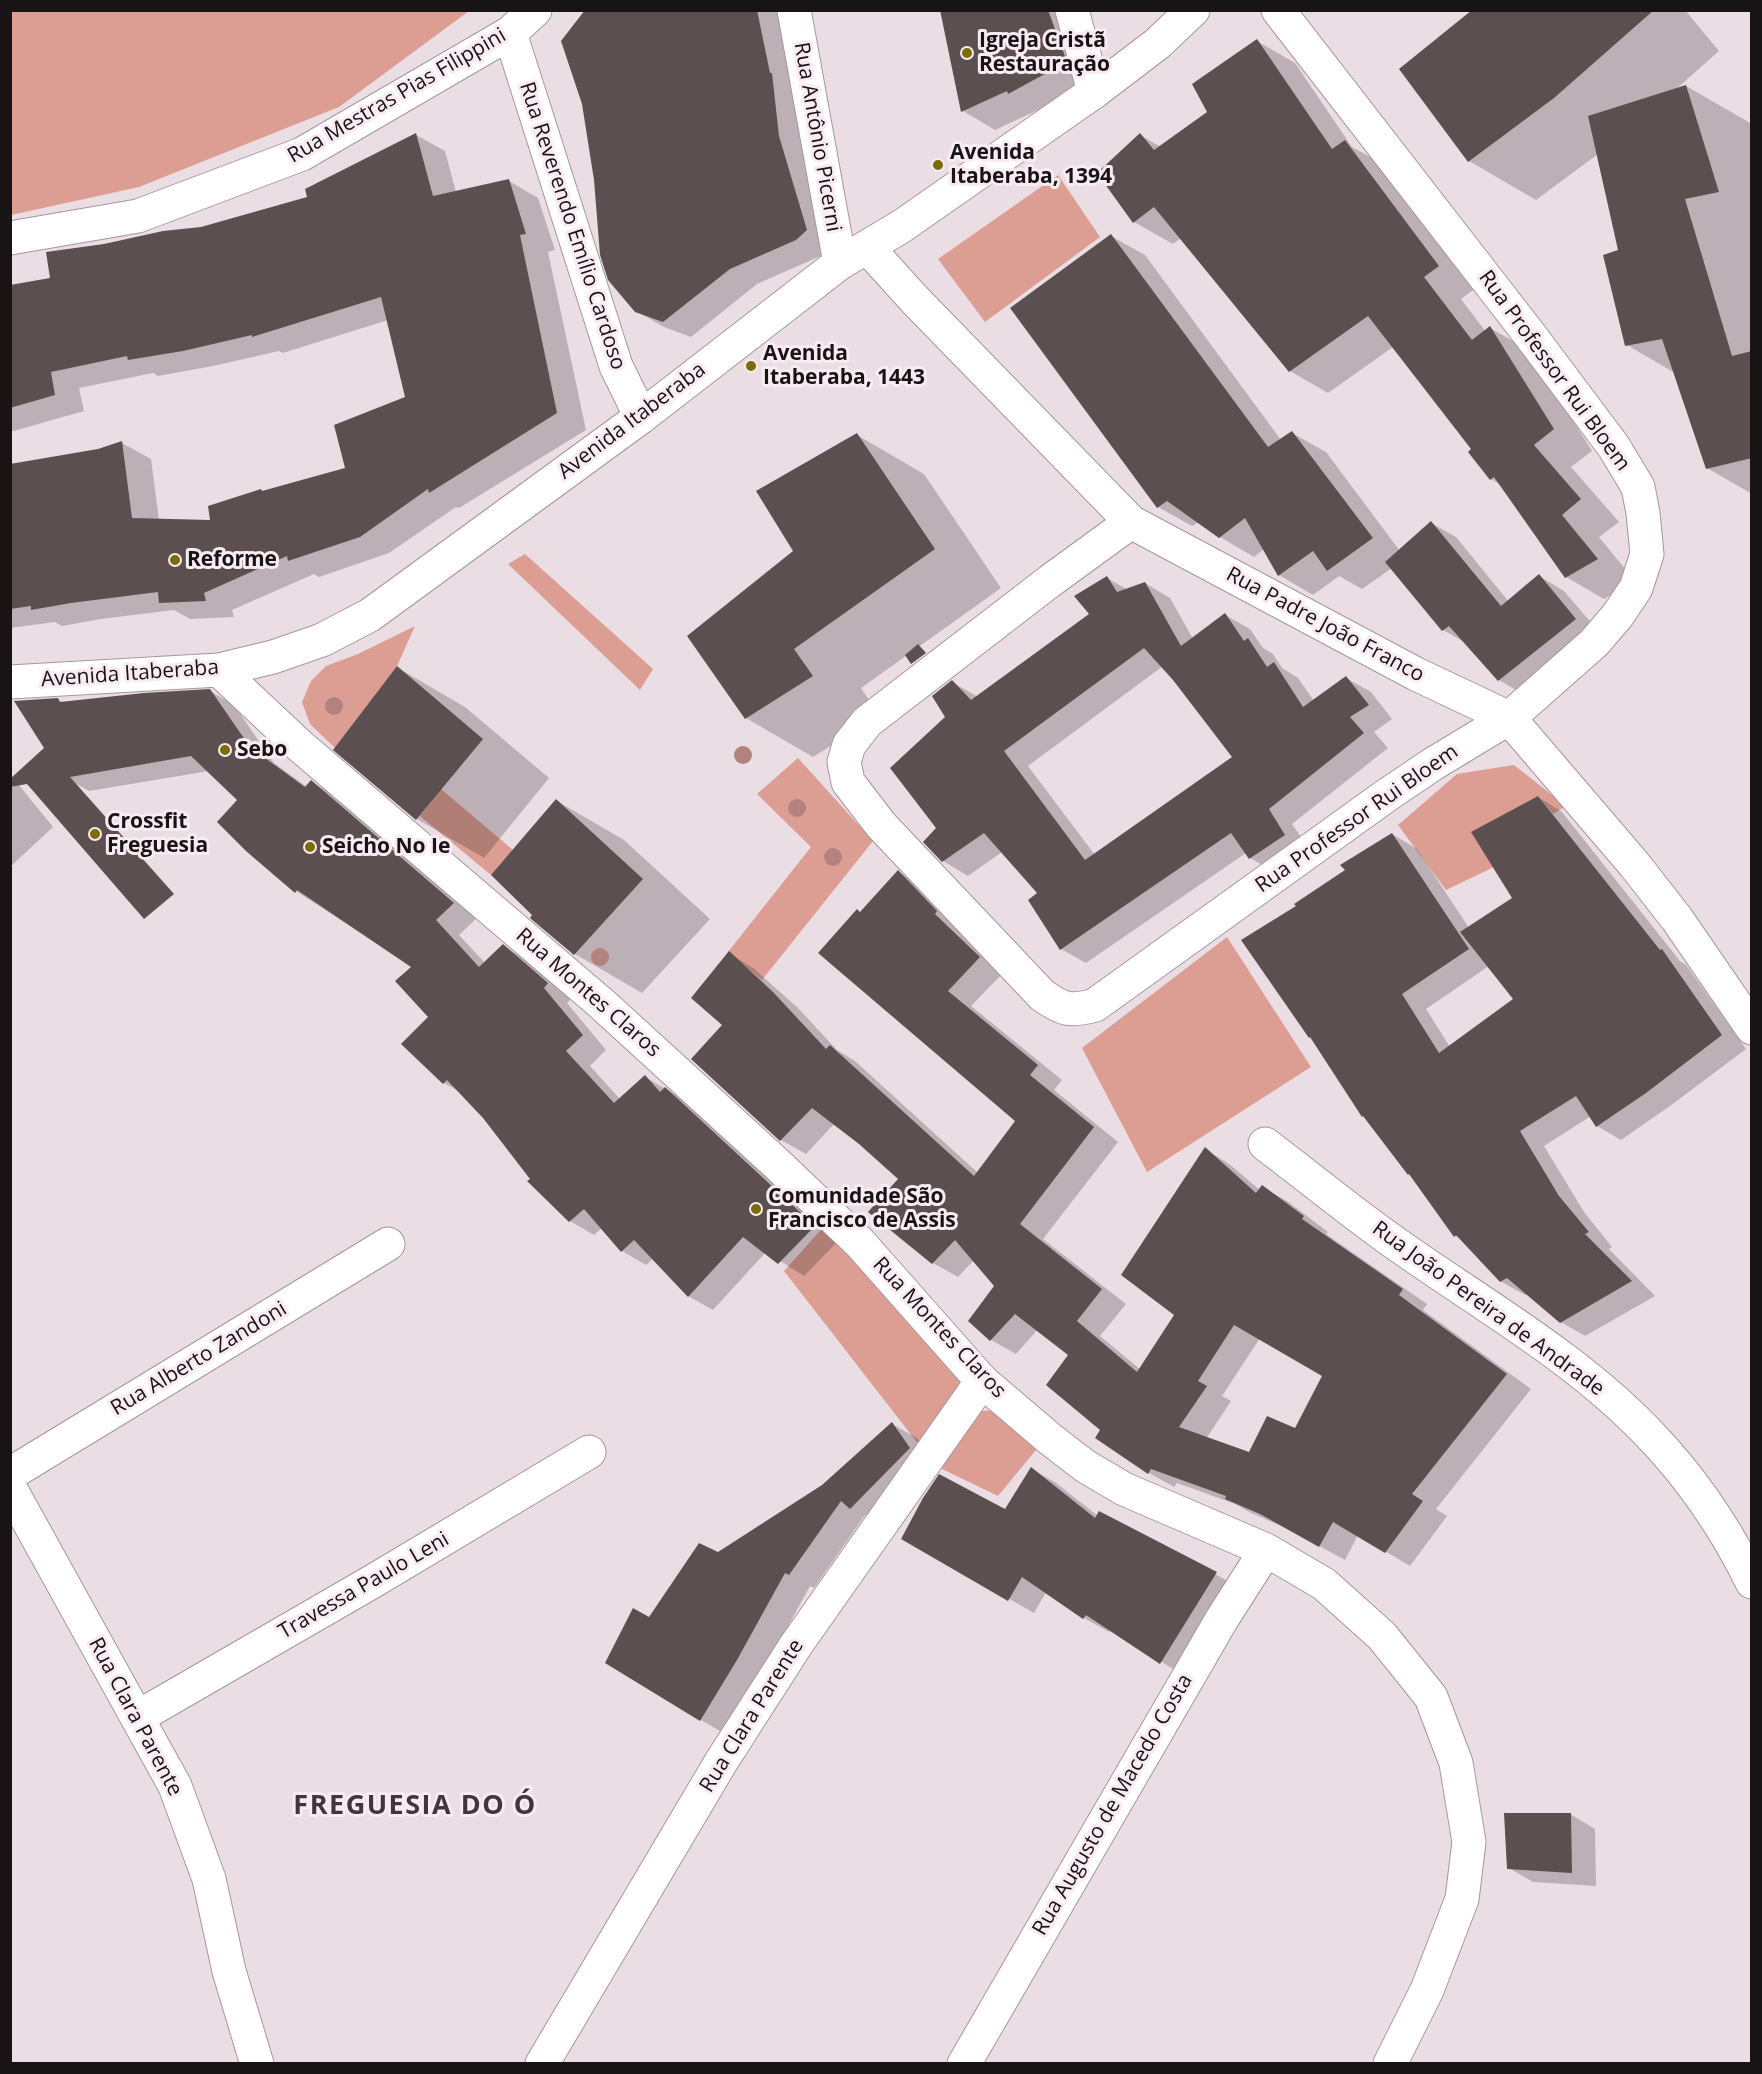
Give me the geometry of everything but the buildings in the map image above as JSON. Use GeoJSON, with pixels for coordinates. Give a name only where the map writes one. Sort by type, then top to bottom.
{"type":"FeatureCollection","features":[{"type":"Feature","properties":{"kind":"street","name":"Rua Mestras Pias Filippini"},"geometry":{"type":"LineString","coordinates":[[10,238],[138,216],[302,154],[510,33],[535,10]]}},
{"type":"Feature","properties":{"kind":"street","name":"Rua Antônio Picerni"},"geometry":{"type":"LineString","coordinates":[[794,10],[854,255]]}},
{"type":"Feature","properties":{"kind":"street"},"geometry":{"type":"LineString","coordinates":[[1072,10],[1094,92]]}},
{"type":"Feature","properties":{"kind":"street","name":"Avenida Itaberaba"},"geometry":{"type":"LineString","coordinates":[[10,682],[219,670],[273,657],[322,640],[370,615],[641,417],[854,255],[921,212],[1094,92],[1157,44],[1193,10]]}},
{"type":"Feature","properties":{"kind":"street","name":"Rua Professor Rui Bloem"},"geometry":{"type":"LineString","coordinates":[[1131,522],[867,722],[849,745],[844,762],[848,782],[881,825],[1042,994],[1056,1005],[1076,1011],[1095,1005],[1387,795],[1509,718],[1594,643],[1618,615],[1636,588],[1647,554],[1638,487],[1614,447],[1544,353],[1278,10]]}},
{"type":"Feature","properties":{"kind":"street","name":"Rua Reverendo Emílio Cardoso"},"geometry":{"type":"LineString","coordinates":[[510,33],[616,366],[641,417]]}},
{"type":"Feature","properties":{"kind":"street","name":"Rua Padre João Franco"},"geometry":{"type":"LineString","coordinates":[[854,255],[915,300],[1131,522],[1416,674],[1509,718],[1591,812],[1663,900],[1752,1028]]}},
{"type":"Feature","properties":{"kind":"street","name":"Rua Montes Claros"},"geometry":{"type":"LineString","coordinates":[[219,670],[299,745],[602,1004],[776,1163],[866,1249],[982,1381],[1085,1466],[1124,1489],[1266,1550],[1324,1584],[1382,1636],[1431,1697],[1456,1763],[1468,1842],[1462,1899],[1427,1990],[1390,2064]]}},
{"type":"Feature","properties":{"kind":"street","name":"Rua João Pereira de Andrade"},"geometry":{"type":"LineString","coordinates":[[1265,1144],[1387,1237],[1548,1348],[1604,1392],[1651,1435],[1679,1467],[1735,1548],[1752,1582]]}},
{"type":"Feature","properties":{"kind":"street","name":"Rua Alberto Zandoni"},"geometry":{"type":"LineString","coordinates":[[10,1474],[388,1244]]}},
{"type":"Feature","properties":{"kind":"street","name":"Rua Clara Parente"},"geometry":{"type":"LineString","coordinates":[[542,2064],[721,1762],[790,1654],[982,1381]]}},
{"type":"Feature","properties":{"kind":"street","name":"Travessa Paulo Leni"},"geometry":{"type":"LineString","coordinates":[[138,1717],[375,1580],[589,1452]]}},
{"type":"Feature","properties":{"kind":"street","name":"Rua Clara Parente"},"geometry":{"type":"LineString","coordinates":[[10,1488],[175,1786],[208,1879],[229,1971],[257,2064]]}},
{"type":"Feature","properties":{"kind":"street","name":"Rua Augusto de Macedo Costa"},"geometry":{"type":"LineString","coordinates":[[964,2064],[1222,1619],[1266,1550]]}},
{"type":"Feature","properties":{"kind":"shaded area"},"geometry":{"type":"Polygon","coordinates":[[[10,11],[469,11],[339,107],[139,187],[11,215],[10,11]]]}},
{"type":"Feature","properties":{"kind":"shaded area"},"geometry":{"type":"Polygon","coordinates":[[[1058,175],[1100,237],[985,322],[938,259],[1058,175]]]}},
{"type":"Feature","properties":{"kind":"shaded area"},"geometry":{"type":"Polygon","coordinates":[[[525,554],[653,669],[640,690],[508,564],[525,554]]]}},
{"type":"Feature","properties":{"kind":"shaded area"},"geometry":{"type":"Polygon","coordinates":[[[415,626],[397,666],[335,748],[310,724],[302,702],[311,681],[326,666],[358,654],[415,626]]]}},
{"type":"Feature","properties":{"kind":"shaded area"},"geometry":{"type":"Polygon","coordinates":[[[798,758],[873,841],[762,980],[728,952],[811,847],[757,794],[798,758]]]}},
{"type":"Feature","properties":{"kind":"shaded area"},"geometry":{"type":"Polygon","coordinates":[[[1514,765],[1566,806],[1553,814],[1538,796],[1472,832],[1494,867],[1446,890],[1398,825],[1457,774],[1514,765]]]}},
{"type":"Feature","properties":{"kind":"shaded area"},"geometry":{"type":"Polygon","coordinates":[[[441,789],[513,850],[491,875],[420,816],[441,789]]]}},
{"type":"Feature","properties":{"kind":"shaded area"},"geometry":{"type":"Polygon","coordinates":[[[1227,937],[1311,1067],[1147,1172],[1082,1048],[1227,937]]]}},
{"type":"Feature","properties":{"kind":"shaded area"},"geometry":{"type":"Polygon","coordinates":[[[827,1223],[977,1386],[923,1450],[784,1271],[827,1223]]]}},
{"type":"Feature","properties":{"kind":"shaded area"},"geometry":{"type":"Polygon","coordinates":[[[1003,1410],[1040,1445],[998,1496],[938,1467],[978,1411],[1003,1410]]]}},
{"type":"Feature","properties":{"kind":"place","name":"Igreja Cristã Restauração"},"geometry":{"type":"Point","coordinates":[967,53]}},
{"type":"Feature","properties":{"kind":"place","name":"Avenida Itaberaba, 1394"},"geometry":{"type":"Point","coordinates":[938,165]}},
{"type":"Feature","properties":{"kind":"place","name":"Avenida Itaberaba, 1443"},"geometry":{"type":"Point","coordinates":[751,366]}},
{"type":"Feature","properties":{"kind":"place","name":"Reforme"},"geometry":{"type":"Point","coordinates":[175,560]}},
{"type":"Feature","properties":{"kind":"place","name":"Sebo"},"geometry":{"type":"Point","coordinates":[225,750]}},
{"type":"Feature","properties":{"kind":"place","name":"Crossfit Freguesia"},"geometry":{"type":"Point","coordinates":[95,834]}},
{"type":"Feature","properties":{"kind":"place","name":"Seicho No Ie"},"geometry":{"type":"Point","coordinates":[310,847]}},
{"type":"Feature","properties":{"kind":"place","name":"Comunidade São Francisco de Assis"},"geometry":{"type":"Point","coordinates":[756,1209]}},
{"type":"Feature","properties":{"kind":"district","name":"FREGUESIA DO Ó"},"geometry":{"type":"Point","coordinates":[415,1806]}}]}
